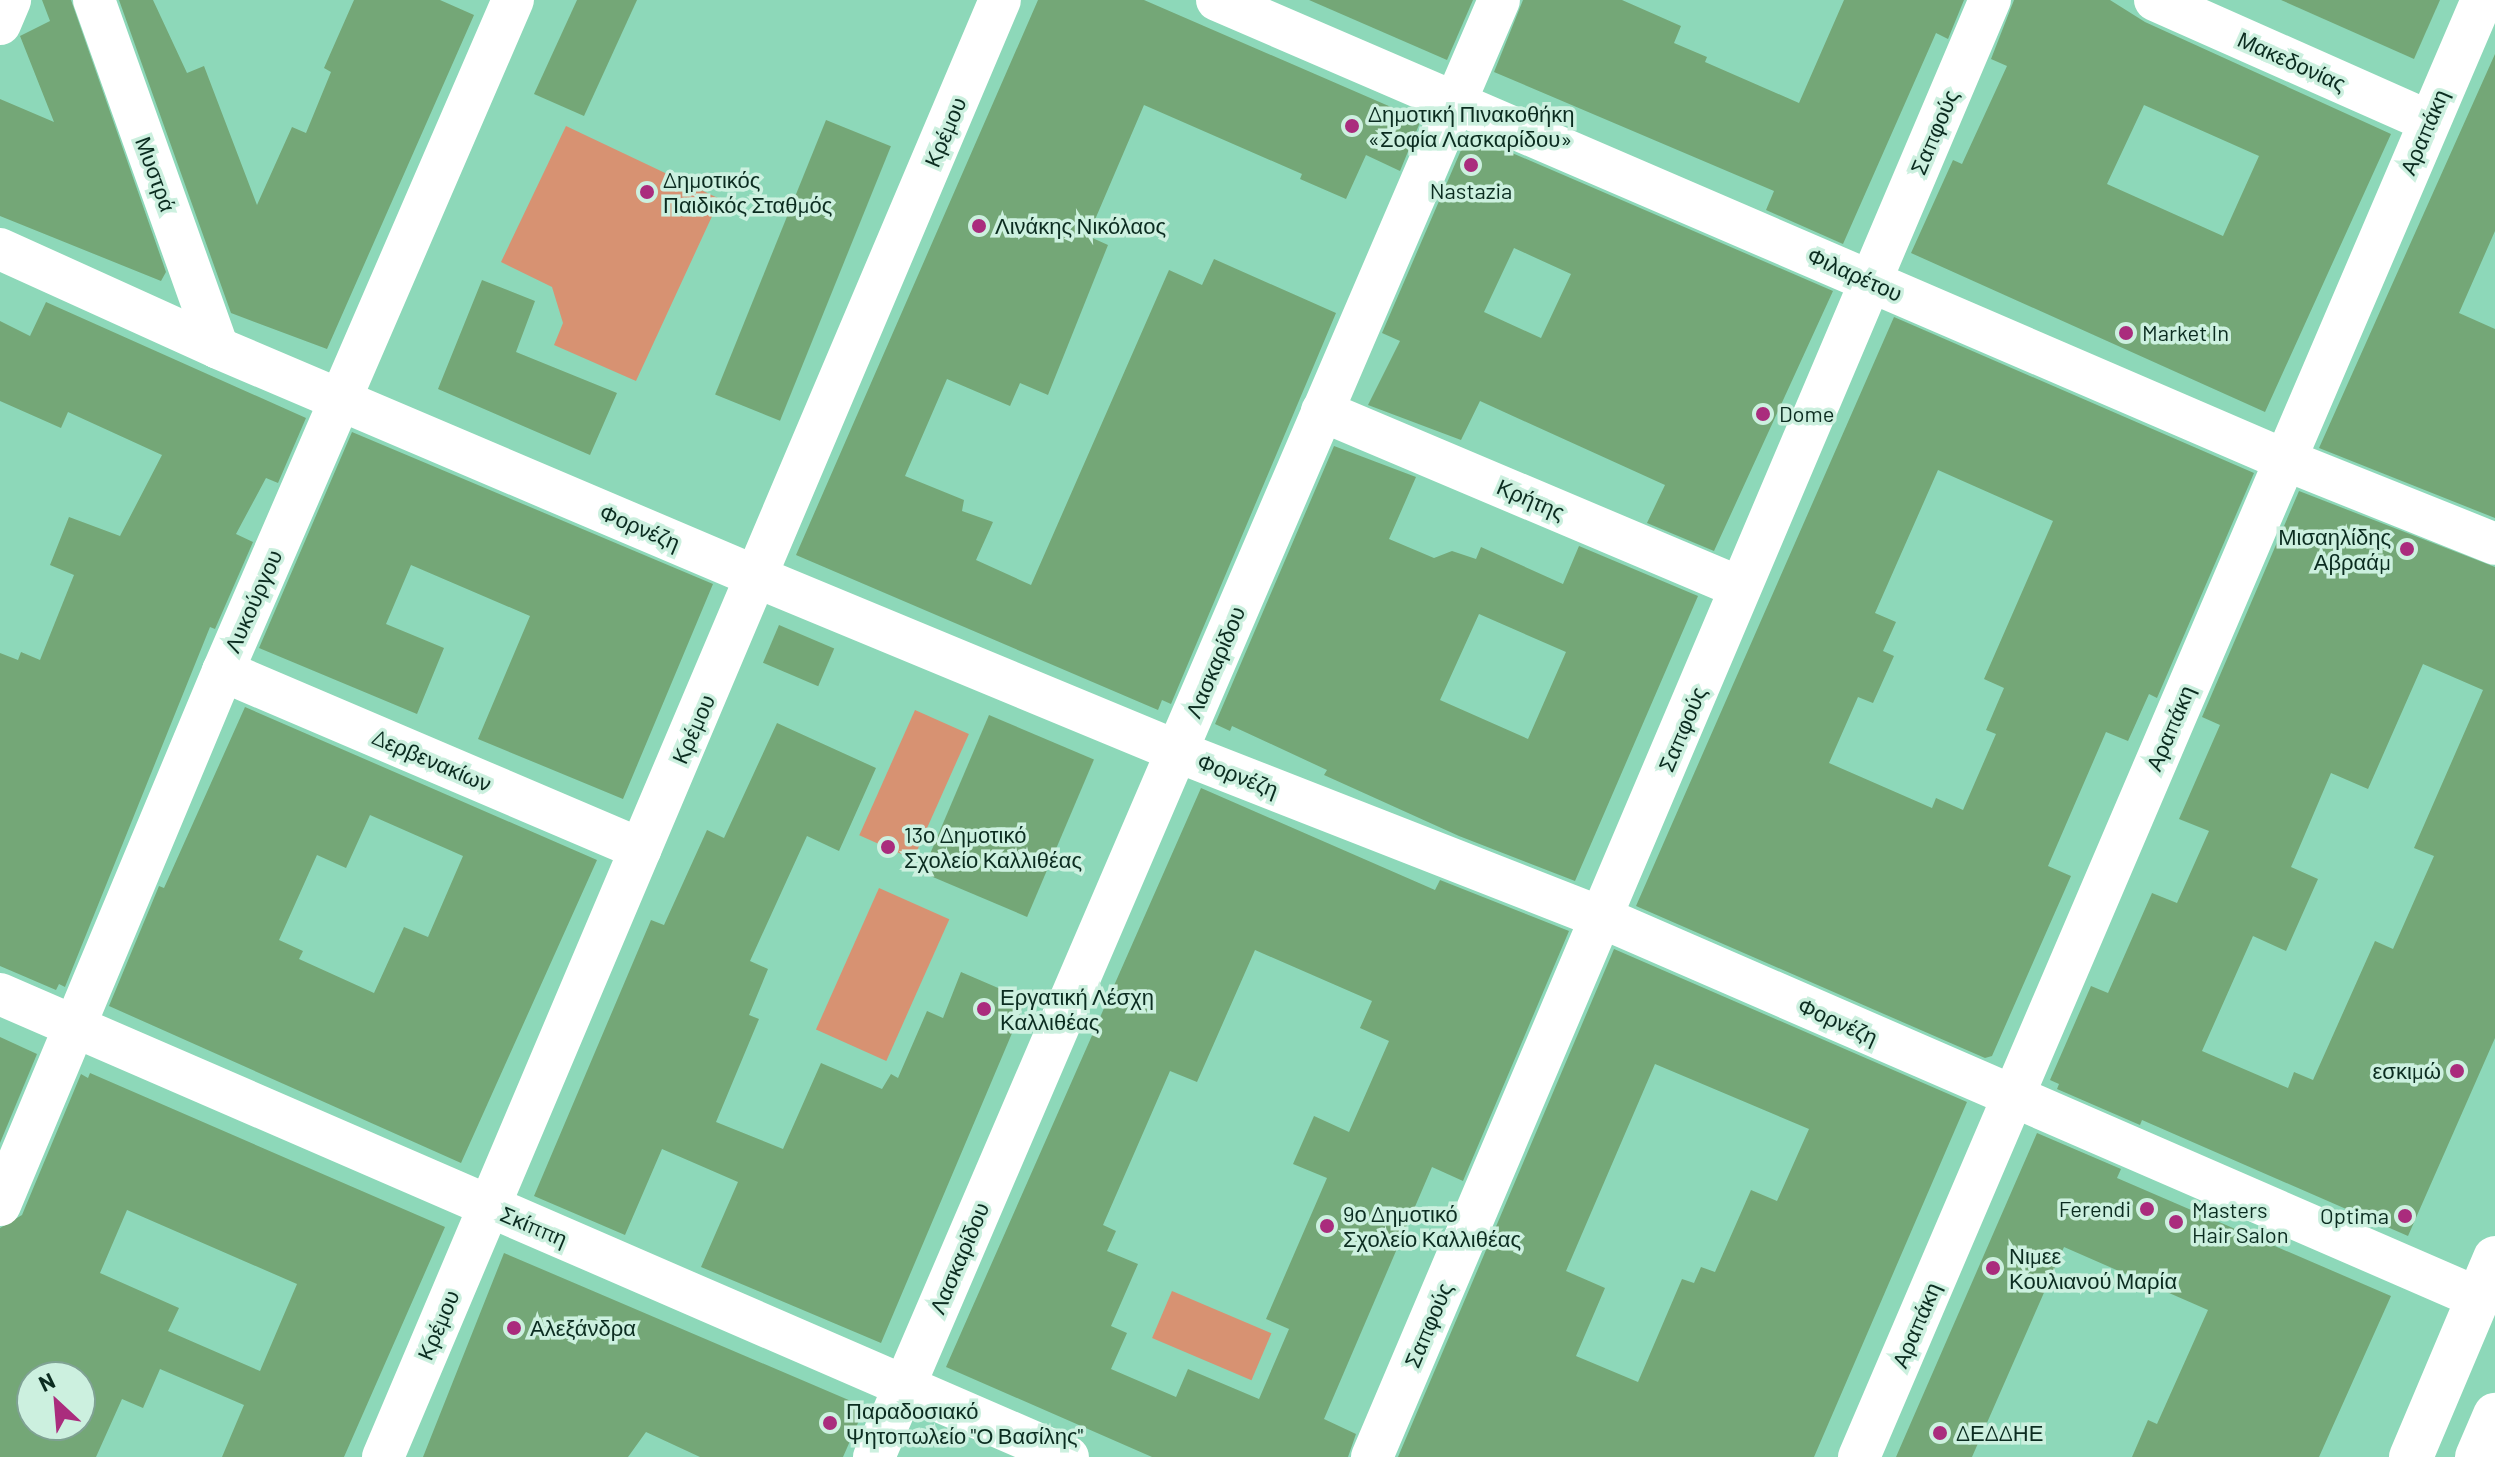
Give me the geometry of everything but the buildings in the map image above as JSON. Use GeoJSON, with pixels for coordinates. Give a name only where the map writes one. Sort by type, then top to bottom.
{"type":"FeatureCollection","features":[{"type":"Feature","properties":{"kind":"main road"},"geometry":{"type":"LineString","coordinates":[[2411,1457],[2495,1258]]}},
{"type":"Feature","properties":{"kind":"main road"},"geometry":{"type":"LineString","coordinates":[[2477,1457],[2495,1415]]}},
{"type":"Feature","properties":{"kind":"street"},"geometry":{"type":"LineString","coordinates":[[0,24],[10,0]]}},
{"type":"Feature","properties":{"kind":"street","name":"Μυστρά"},"geometry":{"type":"LineString","coordinates":[[94,0],[218,348]]}},
{"type":"Feature","properties":{"kind":"street","name":"Κρέμου"},"geometry":{"type":"LineString","coordinates":[[383,1457],[759,578],[1000,0]]}},
{"type":"Feature","properties":{"kind":"street","name":"Φιλαρέτου"},"geometry":{"type":"LineString","coordinates":[[1217,0],[1456,99],[2283,459],[2495,544]]}},
{"type":"Feature","properties":{"kind":"street","name":"Λασκαρίδου"},"geometry":{"type":"LineString","coordinates":[[874,1457],[1499,0]]}},
{"type":"Feature","properties":{"kind":"street","name":"Σαπφούς"},"geometry":{"type":"LineString","coordinates":[[1372,1457],[1990,0]]}},
{"type":"Feature","properties":{"kind":"street","name":"Μακεδονίας"},"geometry":{"type":"LineString","coordinates":[[2155,0],[2428,121]]}},
{"type":"Feature","properties":{"kind":"street","name":"Αραπάκη"},"geometry":{"type":"LineString","coordinates":[[1859,1457],[2014,1099],[2283,459],[2482,0]]}},
{"type":"Feature","properties":{"kind":"street","name":"Λυκούργου"},"geometry":{"type":"LineString","coordinates":[[0,1205],[223,671],[341,400],[503,3]]}},
{"type":"Feature","properties":{"kind":"street","name":"Φορνέζη"},"geometry":{"type":"LineString","coordinates":[[0,249],[218,348],[759,578],[1176,751],[1603,918],[2478,1298]]}},
{"type":"Feature","properties":{"kind":"street","name":"Κρήτης"},"geometry":{"type":"LineString","coordinates":[[1322,411],[1740,588]]}},
{"type":"Feature","properties":{"kind":"street","name":"Δερβενακίων"},"geometry":{"type":"LineString","coordinates":[[223,671],[641,849]]}},
{"type":"Feature","properties":{"kind":"street","name":"Σκίππη"},"geometry":{"type":"LineString","coordinates":[[0,994],[1068,1457]]}},
{"type":"Feature","properties":{"kind":"shaded area"},"geometry":{"type":"Polygon","coordinates":[[[566,126],[720,199],[636,381],[554,345],[563,323],[552,287],[501,262],[566,126]]]}},
{"type":"Feature","properties":{"kind":"shaded area"},"geometry":{"type":"Polygon","coordinates":[[[915,710],[969,734],[913,859],[859,835],[915,710]]]}},
{"type":"Feature","properties":{"kind":"shaded area"},"geometry":{"type":"Polygon","coordinates":[[[879,888],[949,919],[886,1061],[816,1030],[879,888]]]}},
{"type":"Feature","properties":{"kind":"shaded area"},"geometry":{"type":"Polygon","coordinates":[[[1172,1291],[1271,1333],[1251,1380],[1152,1338],[1172,1291]]]}},
{"type":"Feature","properties":{"kind":"place","name":"Δημοτική Πινακοθήκη «Σοφία Λασκαρίδου»"},"geometry":{"type":"Point","coordinates":[1352,126]}},
{"type":"Feature","properties":{"kind":"place","name":"Nastazia"},"geometry":{"type":"Point","coordinates":[1471,165]}},
{"type":"Feature","properties":{"kind":"place","name":"Δημοτικός Παιδικός Σταθμός"},"geometry":{"type":"Point","coordinates":[647,192]}},
{"type":"Feature","properties":{"kind":"place","name":"Λινάκης Νικόλαος"},"geometry":{"type":"Point","coordinates":[979,226]}},
{"type":"Feature","properties":{"kind":"place","name":"Market In"},"geometry":{"type":"Point","coordinates":[2126,333]}},
{"type":"Feature","properties":{"kind":"place","name":"Dome"},"geometry":{"type":"Point","coordinates":[1763,414]}},
{"type":"Feature","properties":{"kind":"place","name":"Μισαηλίδης Αβραάμ"},"geometry":{"type":"Point","coordinates":[2407,549]}},
{"type":"Feature","properties":{"kind":"place","name":"13ο Δημοτικό Σχολείο Καλλιθέας"},"geometry":{"type":"Point","coordinates":[888,847]}},
{"type":"Feature","properties":{"kind":"place","name":"Εργατική Λέσχη Καλλιθέας"},"geometry":{"type":"Point","coordinates":[984,1009]}},
{"type":"Feature","properties":{"kind":"place","name":"εσκιμώ"},"geometry":{"type":"Point","coordinates":[2457,1071]}},
{"type":"Feature","properties":{"kind":"place","name":"Ferendi"},"geometry":{"type":"Point","coordinates":[2147,1209]}},
{"type":"Feature","properties":{"kind":"place","name":"Optima"},"geometry":{"type":"Point","coordinates":[2405,1216]}},
{"type":"Feature","properties":{"kind":"place","name":"Masters Hair Salon"},"geometry":{"type":"Point","coordinates":[2176,1222]}},
{"type":"Feature","properties":{"kind":"place","name":"9ο Δημοτικό Σχολείο Καλλιθέας"},"geometry":{"type":"Point","coordinates":[1327,1226]}},
{"type":"Feature","properties":{"kind":"place","name":"Νιμεε Κουλιανού Μαρία"},"geometry":{"type":"Point","coordinates":[1993,1268]}},
{"type":"Feature","properties":{"kind":"place","name":"Αλεξάνδρα"},"geometry":{"type":"Point","coordinates":[514,1328]}},
{"type":"Feature","properties":{"kind":"place","name":"Παραδοσιακό Ψητοπωλείο \"Ο Βασίλης\""},"geometry":{"type":"Point","coordinates":[830,1423]}},
{"type":"Feature","properties":{"kind":"place","name":"ΔΕΔΔΗΕ"},"geometry":{"type":"Point","coordinates":[1940,1433]}}]}
